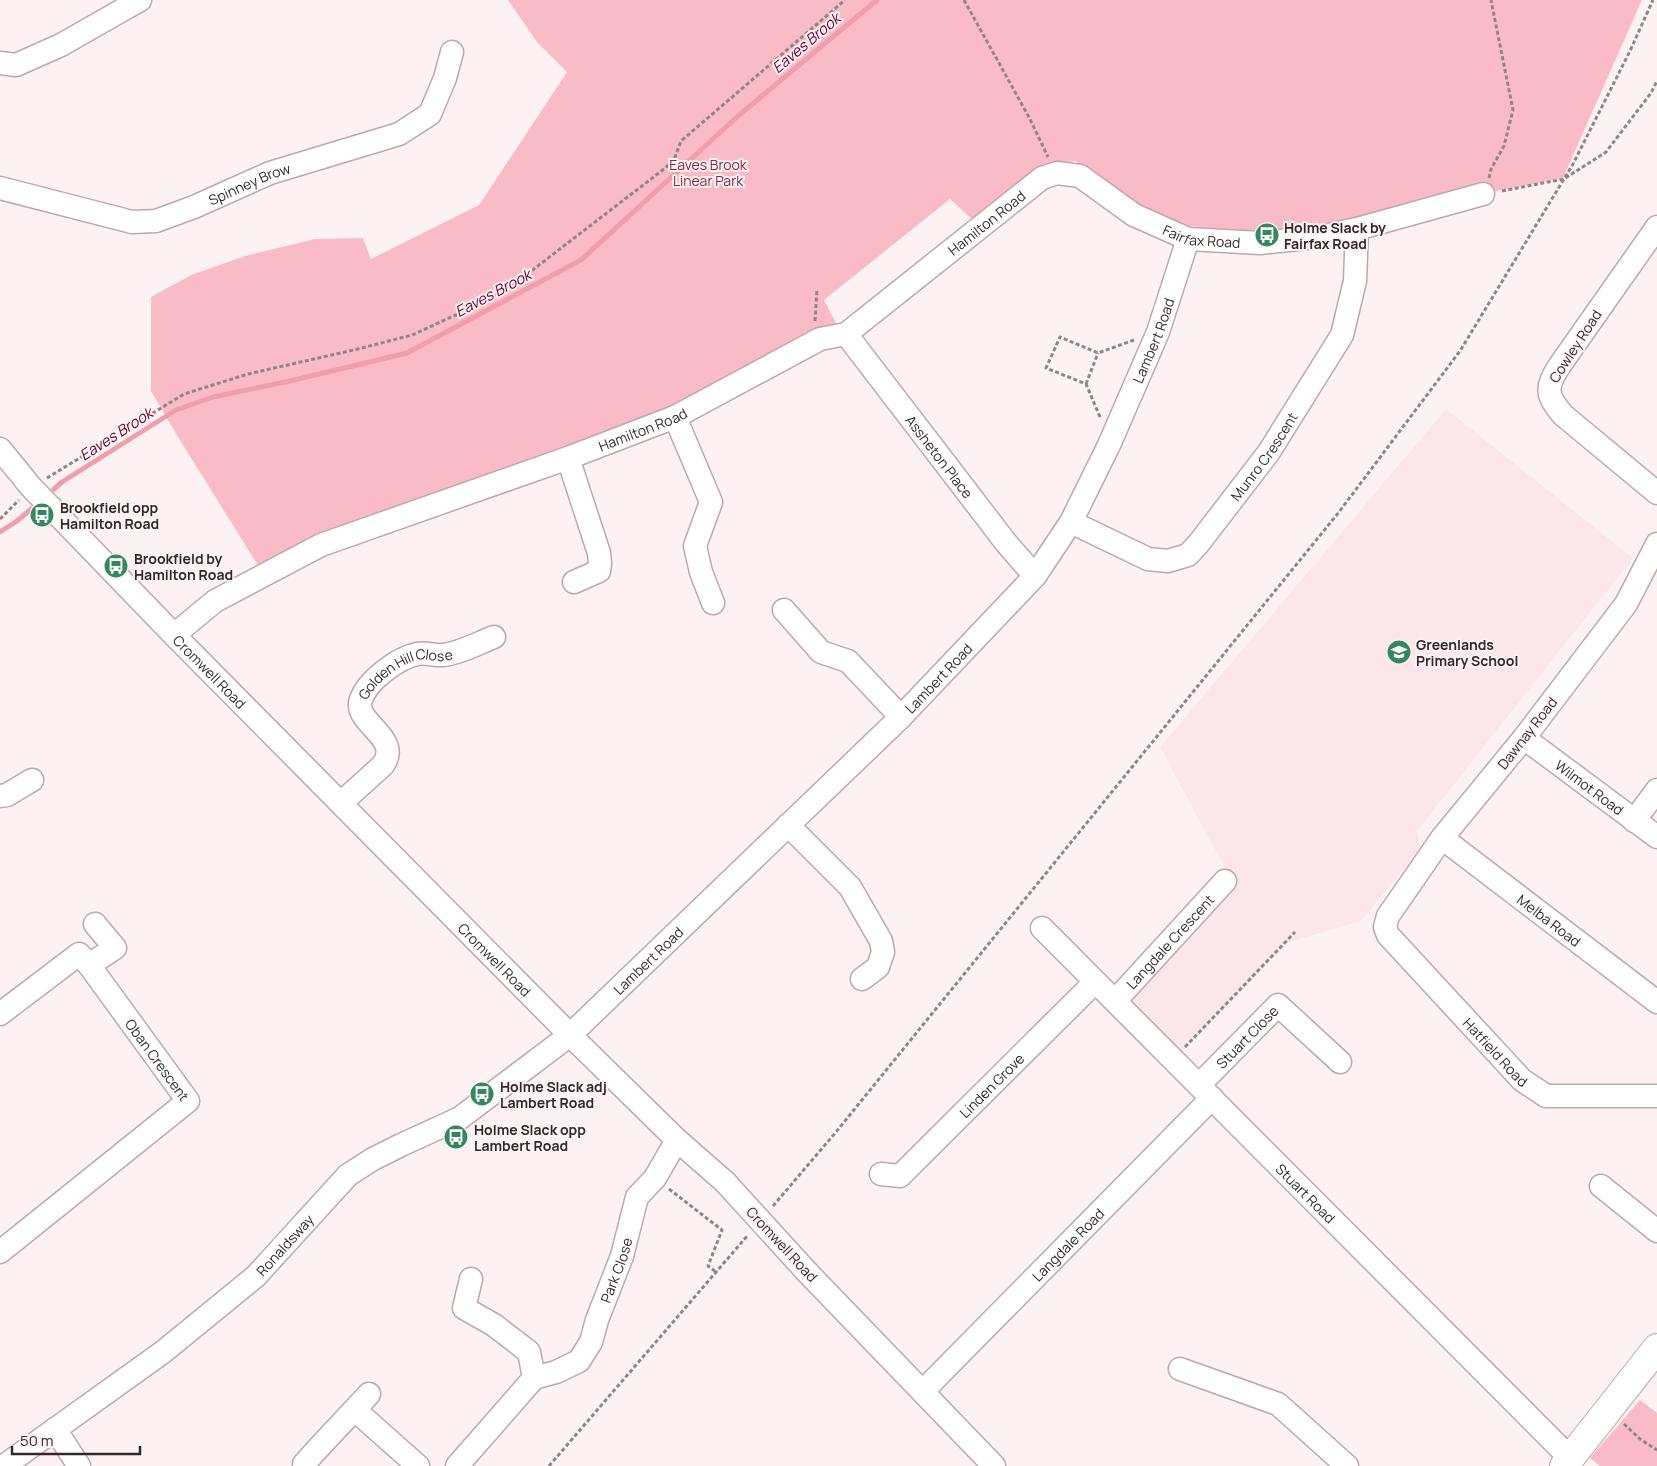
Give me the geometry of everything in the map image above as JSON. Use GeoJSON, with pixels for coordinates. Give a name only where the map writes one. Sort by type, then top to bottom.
{"type":"FeatureCollection","features":[{"type":"Feature","properties":{"kind":"main road"},"geometry":{"type":"LineString","coordinates":[[1567,1462],[1657,1348]]}},
{"type":"Feature","properties":{"kind":"street"},"geometry":{"type":"LineString","coordinates":[[0,62],[16,65],[61,45],[140,0]]}},
{"type":"Feature","properties":{"kind":"street","name":"Spinney Brow"},"geometry":{"type":"LineString","coordinates":[[0,188],[132,222],[156,221],[194,207],[270,173],[399,134],[430,114],[445,78],[452,52]]}},
{"type":"Feature","properties":{"kind":"street","name":"Fairfax Road"},"geometry":{"type":"LineString","coordinates":[[1057,173],[1080,176],[1134,214],[1188,239],[1260,243],[1319,237],[1357,229],[1484,194]]}},
{"type":"Feature","properties":{"kind":"street","name":"Hamilton Road"},"geometry":{"type":"LineString","coordinates":[[174,635],[215,601],[322,546],[568,458],[675,417],[820,339],[846,334],[1042,178],[1057,173]]}},
{"type":"Feature","properties":{"kind":"street","name":"Cowley Road"},"geometry":{"type":"LineString","coordinates":[[1657,228],[1560,365],[1549,386],[1551,401],[1563,415],[1657,493]]}},
{"type":"Feature","properties":{"kind":"street","name":"Munro Crescent"},"geometry":{"type":"LineString","coordinates":[[1071,522],[1148,559],[1168,561],[1188,555],[1199,544],[1269,452],[1342,335],[1355,280],[1357,229]]}},
{"type":"Feature","properties":{"kind":"street","name":"Lambert Road"},"geometry":{"type":"LineString","coordinates":[[570,1035],[901,717],[1035,576],[1071,522],[1111,442],[1158,332],[1188,239]]}},
{"type":"Feature","properties":{"kind":"street","name":"Assheton Place"},"geometry":{"type":"LineString","coordinates":[[846,334],[1007,544],[1035,576]]}},
{"type":"Feature","properties":{"kind":"street"},"geometry":{"type":"LineString","coordinates":[[675,417],[711,502],[695,546],[701,572],[713,603]]}},
{"type":"Feature","properties":{"kind":"street","name":"Cromwell Road"},"geometry":{"type":"LineString","coordinates":[[0,449],[31,488],[174,635],[570,1035],[677,1140],[724,1182],[807,1272],[994,1466]]}},
{"type":"Feature","properties":{"kind":"street"},"geometry":{"type":"LineString","coordinates":[[568,458],[599,553],[600,564],[599,571],[574,582]]}},
{"type":"Feature","properties":{"kind":"street","name":"Dawnay Road"},"geometry":{"type":"LineString","coordinates":[[1388,916],[1442,838],[1524,738],[1626,604],[1657,544]]}},
{"type":"Feature","properties":{"kind":"street"},"geometry":{"type":"LineString","coordinates":[[784,610],[821,652],[848,661],[901,717]]}},
{"type":"Feature","properties":{"kind":"street","name":"Golden Hill Close"},"geometry":{"type":"LineString","coordinates":[[341,803],[387,760],[386,744],[381,735],[362,714],[360,708],[360,700],[374,681],[388,668],[407,657],[418,653],[442,655],[494,637]]}},
{"type":"Feature","properties":{"kind":"street","name":"Wilmot Road"},"geometry":{"type":"LineString","coordinates":[[1524,738],[1657,837]]}},
{"type":"Feature","properties":{"kind":"street"},"geometry":{"type":"LineString","coordinates":[[0,796],[7,795],[32,780]]}},
{"type":"Feature","properties":{"kind":"street"},"geometry":{"type":"LineString","coordinates":[[1634,821],[1657,790]]}},
{"type":"Feature","properties":{"kind":"street"},"geometry":{"type":"LineString","coordinates":[[788,825],[850,887],[881,941],[883,952],[878,967],[862,979]]}},
{"type":"Feature","properties":{"kind":"street","name":"Melba Road"},"geometry":{"type":"LineString","coordinates":[[1442,838],[1657,1002]]}},
{"type":"Feature","properties":{"kind":"street","name":"Langdale Crescent"},"geometry":{"type":"LineString","coordinates":[[1115,1001],[1225,881]]}},
{"type":"Feature","properties":{"kind":"street","name":"Hatfield Road"},"geometry":{"type":"LineString","coordinates":[[1388,916],[1385,927],[1388,935],[1522,1080],[1546,1096],[1657,1096]]}},
{"type":"Feature","properties":{"kind":"street"},"geometry":{"type":"LineString","coordinates":[[0,1014],[79,954],[89,965],[114,948],[95,924]]}},
{"type":"Feature","properties":{"kind":"street","name":"Stuart Road"},"geometry":{"type":"LineString","coordinates":[[1042,928],[1567,1462]]}},
{"type":"Feature","properties":{"kind":"street","name":"Oban Crescent"},"geometry":{"type":"LineString","coordinates":[[0,1252],[188,1101],[89,965]]}},
{"type":"Feature","properties":{"kind":"street","name":"Linden Grove"},"geometry":{"type":"LineString","coordinates":[[881,1174],[900,1176],[1095,982]]}},
{"type":"Feature","properties":{"kind":"street","name":"Stuart Close"},"geometry":{"type":"LineString","coordinates":[[1205,1092],[1278,1005],[1340,1062]]}},
{"type":"Feature","properties":{"kind":"street","name":"Ronaldsway"},"geometry":{"type":"LineString","coordinates":[[4,1466],[163,1352],[256,1276],[348,1175],[373,1159],[460,1118],[570,1035]]}},
{"type":"Feature","properties":{"kind":"street","name":"Langdale Road"},"geometry":{"type":"LineString","coordinates":[[923,1391],[1205,1092]]}},
{"type":"Feature","properties":{"kind":"street","name":"Park Close"},"geometry":{"type":"LineString","coordinates":[[534,1378],[556,1372],[579,1361],[591,1342],[597,1320],[622,1256],[637,1197],[655,1178],[677,1140]]}},
{"type":"Feature","properties":{"kind":"street"},"geometry":{"type":"LineString","coordinates":[[1601,1186],[1657,1231]]}},
{"type":"Feature","properties":{"kind":"street"},"geometry":{"type":"LineString","coordinates":[[457,1466],[534,1378],[529,1352],[494,1325],[464,1308],[470,1279]]}},
{"type":"Feature","properties":{"kind":"street"},"geometry":{"type":"LineString","coordinates":[[1180,1369],[1278,1404],[1347,1466]]}},
{"type":"Feature","properties":{"kind":"street"},"geometry":{"type":"LineString","coordinates":[[304,1464],[331,1432],[339,1427],[362,1402],[418,1466]]}},
{"type":"Feature","properties":{"kind":"street"},"geometry":{"type":"LineString","coordinates":[[56,1429],[79,1466]]}},
{"type":"Feature","properties":{"kind":"path"},"geometry":{"type":"LineString","coordinates":[[0,519],[31,488],[184,394],[248,374],[412,335],[473,307],[513,285],[664,169],[674,160],[681,141],[845,0]]}},
{"type":"Feature","properties":{"kind":"path"},"geometry":{"type":"LineString","coordinates":[[964,0],[1030,119],[1057,173]]}},
{"type":"Feature","properties":{"kind":"path"},"geometry":{"type":"LineString","coordinates":[[1491,0],[1513,110],[1504,146],[1492,169],[1484,194],[1564,180],[1606,152],[1651,93],[1657,81]]}},
{"type":"Feature","properties":{"kind":"path"},"geometry":{"type":"LineString","coordinates":[[766,1213],[836,1132],[1339,512],[1460,351],[1564,180],[1630,51],[1653,0]]}},
{"type":"Feature","properties":{"kind":"path"},"geometry":{"type":"LineString","coordinates":[[817,289],[815,326],[820,339]]}},
{"type":"Feature","properties":{"kind":"path"},"geometry":{"type":"LineString","coordinates":[[1086,384],[1046,368],[1060,337],[1098,353],[1158,332]]}},
{"type":"Feature","properties":{"kind":"path"},"geometry":{"type":"LineString","coordinates":[[1098,353],[1086,384],[1111,442]]}},
{"type":"Feature","properties":{"kind":"path"},"geometry":{"type":"LineString","coordinates":[[1172,1060],[1294,932]]}},
{"type":"Feature","properties":{"kind":"path"},"geometry":{"type":"LineString","coordinates":[[655,1178],[722,1230],[708,1266],[716,1272]]}},
{"type":"Feature","properties":{"kind":"path"},"geometry":{"type":"LineString","coordinates":[[549,1466],[754,1228]]}},
{"type":"Feature","properties":{"kind":"path"},"geometry":{"type":"LineString","coordinates":[[1609,1410],[1640,1439],[1657,1450]]}},
{"type":"Feature","properties":{"kind":"shaded area","name":"Greenlands Primary School"},"geometry":{"type":"Polygon","coordinates":[[[1446,409],[1633,558],[1417,831],[1420,849],[1361,921],[1289,942],[1181,1053],[1126,993],[1233,883],[1160,747],[1446,409]]]}},
{"type":"Feature","properties":{"kind":"green space","name":"Eaves Brook Linear Park"},"geometry":{"type":"Polygon","coordinates":[[[508,0],[1642,0],[1563,178],[1268,235],[1155,222],[1075,161],[1042,169],[973,220],[950,199],[824,300],[837,325],[568,458],[259,567],[151,391],[151,297],[191,275],[245,256],[315,239],[363,238],[371,259],[479,205],[567,72],[537,42],[508,0]]]}},
{"type":"Feature","properties":{"kind":"green space"},"geometry":{"type":"Polygon","coordinates":[[[1640,1400],[1657,1413],[1657,1466],[1600,1466],[1590,1458],[1640,1400]]]}},
{"type":"Feature","properties":{"kind":"waterway","name":"Eaves Brook"},"geometry":{"type":"LineString","coordinates":[[54,489],[62,482],[176,410],[213,397],[407,353],[581,260],[738,116],[877,0]]}},
{"type":"Feature","properties":{"kind":"waterway","name":"Eaves Brook"},"geometry":{"type":"LineString","coordinates":[[0,532],[31,509]]}},
{"type":"Feature","properties":{"kind":"place","name":"Holme Slack by Fairfax Road"},"geometry":{"type":"Point","coordinates":[1267,235]}},
{"type":"Feature","properties":{"kind":"place","name":"Brookfield opp Hamilton Road"},"geometry":{"type":"Point","coordinates":[42,515]}},
{"type":"Feature","properties":{"kind":"place","name":"Brookfield by Hamilton Road"},"geometry":{"type":"Point","coordinates":[116,566]}},
{"type":"Feature","properties":{"kind":"place","name":"Greenlands Primary School"},"geometry":{"type":"Point","coordinates":[1399,652]}},
{"type":"Feature","properties":{"kind":"place","name":"Holme Slack adj Lambert Road"},"geometry":{"type":"Point","coordinates":[482,1094]}},
{"type":"Feature","properties":{"kind":"place","name":"Holme Slack opp Lambert Road"},"geometry":{"type":"Point","coordinates":[456,1137]}}]}
